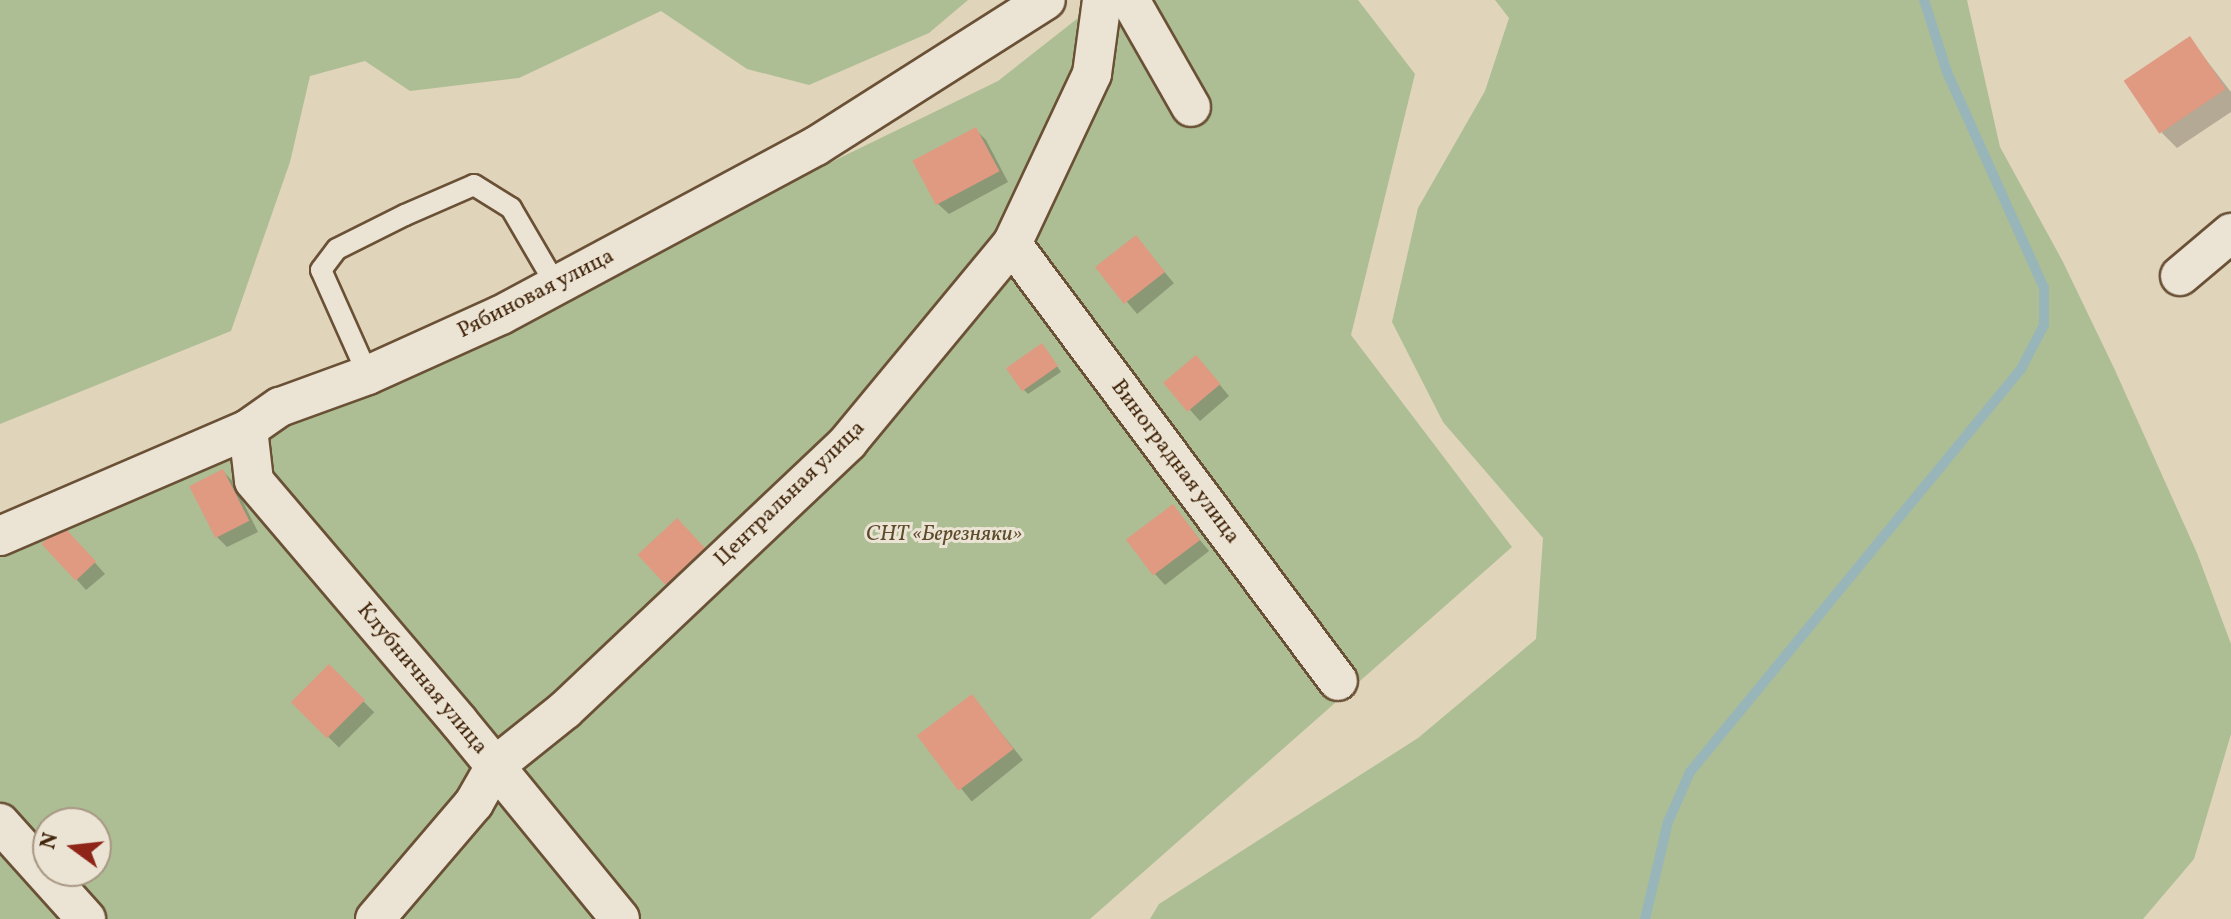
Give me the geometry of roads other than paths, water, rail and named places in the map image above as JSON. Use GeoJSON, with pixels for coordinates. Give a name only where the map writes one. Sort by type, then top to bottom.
{"type":"FeatureCollection","features":[{"type":"Feature","properties":{"kind":"street","name":"Рябиновая улица"},"geometry":{"type":"LineString","coordinates":[[0,536],[248,429],[280,407],[368,375],[501,315],[816,146],[1046,0]]}},
{"type":"Feature","properties":{"kind":"street","name":"Центральная улица"},"geometry":{"type":"LineString","coordinates":[[375,919],[474,803],[495,766],[565,710],[848,442],[1012,244],[1092,74],[1102,0]]}},
{"type":"Feature","properties":{"kind":"street"},"geometry":{"type":"LineString","coordinates":[[1130,0],[1191,107]]}},
{"type":"Feature","properties":{"kind":"street"},"geometry":{"type":"LineString","coordinates":[[2180,276],[2231,233]]}},
{"type":"Feature","properties":{"kind":"street","name":"Виноградная улица"},"geometry":{"type":"LineString","coordinates":[[1012,244],[1338,681]]}},
{"type":"Feature","properties":{"kind":"street","name":"Клубничная улица"},"geometry":{"type":"LineString","coordinates":[[248,429],[254,481],[620,919]]}},
{"type":"Feature","properties":{"kind":"street"},"geometry":{"type":"LineString","coordinates":[[0,823],[86,919]]}},
{"type":"Feature","properties":{"kind":"lane"},"geometry":{"type":"LineString","coordinates":[[368,375],[321,270],[337,249],[405,215],[474,185],[511,208],[556,285]]}},
{"type":"Feature","properties":{"kind":"waterway"},"geometry":{"type":"LineString","coordinates":[[1645,919],[1668,822],[1690,772],[2021,369],[2044,325],[2044,288],[1947,72],[1924,0]]}},
{"type":"Feature","properties":{"kind":"park label","name":"СНТ «Березняки»"},"geometry":{"type":"Point","coordinates":[944,535]}}]}
